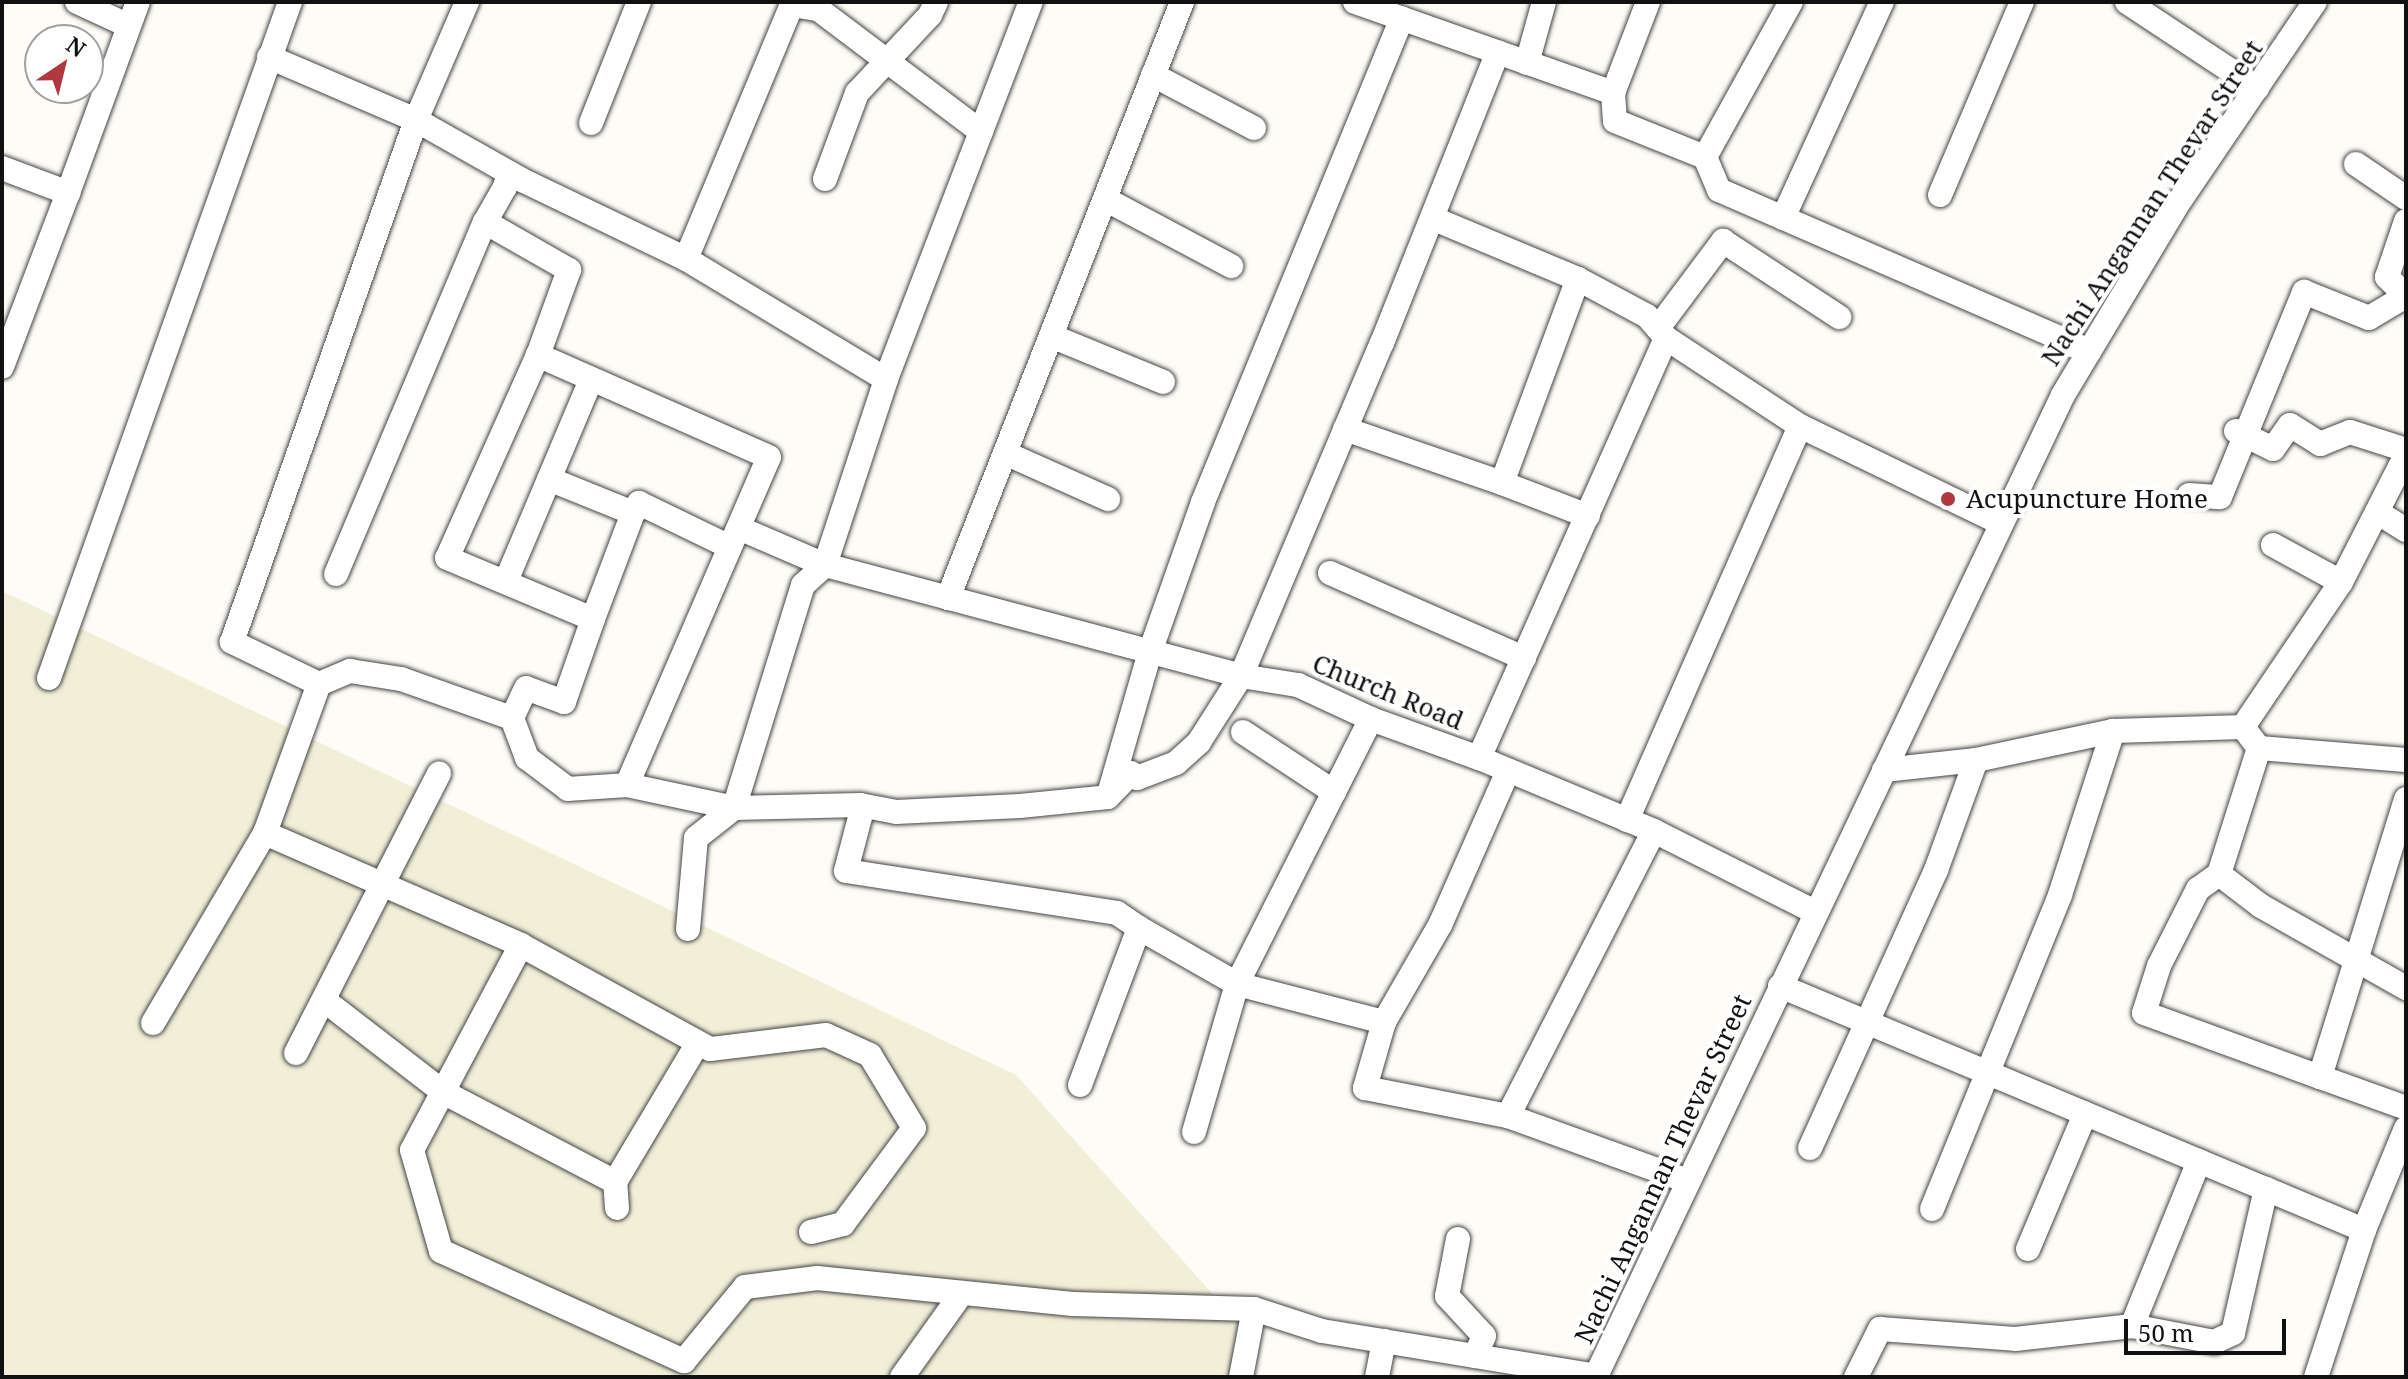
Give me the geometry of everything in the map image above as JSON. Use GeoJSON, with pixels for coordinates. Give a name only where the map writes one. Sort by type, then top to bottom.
{"type":"FeatureCollection","features":[{"type":"Feature","properties":{"kind":"street"},"geometry":{"type":"LineString","coordinates":[[77,2],[129,26]]}},
{"type":"Feature","properties":{"kind":"street"},"geometry":{"type":"LineString","coordinates":[[2,367],[138,2]]}},
{"type":"Feature","properties":{"kind":"street"},"geometry":{"type":"LineString","coordinates":[[49,678],[290,2]]}},
{"type":"Feature","properties":{"kind":"street"},"geometry":{"type":"LineString","coordinates":[[319,684],[232,642],[416,120],[467,2]]}},
{"type":"Feature","properties":{"kind":"street"},"geometry":{"type":"LineString","coordinates":[[591,123],[639,2]]}},
{"type":"Feature","properties":{"kind":"street"},"geometry":{"type":"LineString","coordinates":[[825,179],[857,93],[930,15],[936,2]]}},
{"type":"Feature","properties":{"kind":"street"},"geometry":{"type":"LineString","coordinates":[[688,929],[696,838],[734,808],[803,585],[825,565],[886,379],[1031,2]]}},
{"type":"Feature","properties":{"kind":"street"},"geometry":{"type":"LineString","coordinates":[[948,598],[1182,2]]}},
{"type":"Feature","properties":{"kind":"street"},"geometry":{"type":"LineString","coordinates":[[1355,2],[1613,93]]}},
{"type":"Feature","properties":{"kind":"street"},"geometry":{"type":"LineString","coordinates":[[1527,63],[1544,2]]}},
{"type":"Feature","properties":{"kind":"street"},"geometry":{"type":"LineString","coordinates":[[1648,2],[1613,93],[1615,121],[1705,157],[1719,190],[2089,351]]}},
{"type":"Feature","properties":{"kind":"street"},"geometry":{"type":"LineString","coordinates":[[1705,157],[1791,2]]}},
{"type":"Feature","properties":{"kind":"street"},"geometry":{"type":"LineString","coordinates":[[1783,218],[1882,2]]}},
{"type":"Feature","properties":{"kind":"street"},"geometry":{"type":"LineString","coordinates":[[1940,195],[2022,2]]}},
{"type":"Feature","properties":{"kind":"street"},"geometry":{"type":"LineString","coordinates":[[2127,2],[2257,88]]}},
{"type":"Feature","properties":{"kind":"street","name":"Nachi Angannan Thevar Street"},"geometry":{"type":"LineString","coordinates":[[521,945],[412,1150],[441,1251],[684,1361],[745,1287],[817,1278],[1073,1304],[1254,1309],[1322,1331],[1475,1356],[1519,1370],[1600,1376],[1780,986],[2063,395],[2181,199],[2315,2]]}},
{"type":"Feature","properties":{"kind":"street"},"geometry":{"type":"LineString","coordinates":[[686,259],[793,3],[818,9],[981,132]]}},
{"type":"Feature","properties":{"kind":"street"},"geometry":{"type":"LineString","coordinates":[[1108,797],[1150,652],[1203,502],[1402,18]]}},
{"type":"Feature","properties":{"kind":"street"},"geometry":{"type":"LineString","coordinates":[[549,479],[633,513],[564,702],[526,688],[512,718],[527,758],[568,789],[627,785],[734,808],[863,806],[896,812],[1020,806],[1108,797],[1131,773],[1137,778],[1176,763],[1199,742],[1241,676],[1498,52]]}},
{"type":"Feature","properties":{"kind":"street"},"geometry":{"type":"LineString","coordinates":[[269,57],[416,120],[509,173],[686,259],[886,379]]}},
{"type":"Feature","properties":{"kind":"street"},"geometry":{"type":"LineString","coordinates":[[1153,75],[1254,128]]}},
{"type":"Feature","properties":{"kind":"street"},"geometry":{"type":"LineString","coordinates":[[2356,164],[2406,198]]}},
{"type":"Feature","properties":{"kind":"street"},"geometry":{"type":"LineString","coordinates":[[2,168],[68,193]]}},
{"type":"Feature","properties":{"kind":"street"},"geometry":{"type":"LineString","coordinates":[[336,574],[485,222],[505,187],[509,173]]}},
{"type":"Feature","properties":{"kind":"street"},"geometry":{"type":"LineString","coordinates":[[1105,199],[1231,266]]}},
{"type":"Feature","properties":{"kind":"street"},"geometry":{"type":"LineString","coordinates":[[1432,218],[1578,279],[1647,316],[1662,333],[1800,426],[2001,523]]}},
{"type":"Feature","properties":{"kind":"street"},"geometry":{"type":"LineString","coordinates":[[2189,495],[2220,497],[2240,434],[2304,292],[2369,318],[2406,296],[2387,277],[2406,221]]}},
{"type":"Feature","properties":{"kind":"street"},"geometry":{"type":"LineString","coordinates":[[485,222],[569,270],[538,355],[447,558],[593,619]]}},
{"type":"Feature","properties":{"kind":"street"},"geometry":{"type":"LineString","coordinates":[[1479,758],[1588,516],[1662,333],[1723,241],[1839,317]]}},
{"type":"Feature","properties":{"kind":"street"},"geometry":{"type":"LineString","coordinates":[[1502,483],[1578,279]]}},
{"type":"Feature","properties":{"kind":"street"},"geometry":{"type":"LineString","coordinates":[[1051,336],[1163,382]]}},
{"type":"Feature","properties":{"kind":"street"},"geometry":{"type":"LineString","coordinates":[[538,355],[769,457],[740,536],[627,785]]}},
{"type":"Feature","properties":{"kind":"street"},"geometry":{"type":"LineString","coordinates":[[506,581],[591,380]]}},
{"type":"Feature","properties":{"kind":"street"},"geometry":{"type":"LineString","coordinates":[[2240,434],[2273,449],[2290,425],[2320,444],[2350,432],[2406,452],[2341,582],[2243,727]]}},
{"type":"Feature","properties":{"kind":"street"},"geometry":{"type":"LineString","coordinates":[[1627,820],[1800,426]]}},
{"type":"Feature","properties":{"kind":"street"},"geometry":{"type":"LineString","coordinates":[[1345,429],[1588,516]]}},
{"type":"Feature","properties":{"kind":"street"},"geometry":{"type":"LineString","coordinates":[[1005,453],[1108,499]]}},
{"type":"Feature","properties":{"kind":"street","name":"Church Road"},"geometry":{"type":"LineString","coordinates":[[633,513],[639,503],[825,565],[1241,676],[1298,685],[1371,719],[1479,758],[1654,831],[1815,912]]}},
{"type":"Feature","properties":{"kind":"street"},"geometry":{"type":"LineString","coordinates":[[2377,512],[2406,530]]}},
{"type":"Feature","properties":{"kind":"street"},"geometry":{"type":"LineString","coordinates":[[2273,545],[2341,582]]}},
{"type":"Feature","properties":{"kind":"street"},"geometry":{"type":"LineString","coordinates":[[1330,573],[1524,658]]}},
{"type":"Feature","properties":{"kind":"street"},"geometry":{"type":"LineString","coordinates":[[153,1023],[265,833],[319,684],[350,671],[401,679],[512,718]]}},
{"type":"Feature","properties":{"kind":"street"},"geometry":{"type":"LineString","coordinates":[[1194,1132],[1237,984],[1371,719]]}},
{"type":"Feature","properties":{"kind":"street"},"geometry":{"type":"LineString","coordinates":[[1884,770],[1976,760],[2113,731],[2243,727]]}},
{"type":"Feature","properties":{"kind":"street"},"geometry":{"type":"LineString","coordinates":[[2243,727],[2259,748],[2406,760]]}},
{"type":"Feature","properties":{"kind":"street"},"geometry":{"type":"LineString","coordinates":[[1932,1209],[1990,1074],[2060,895],[2113,731]]}},
{"type":"Feature","properties":{"kind":"street"},"geometry":{"type":"LineString","coordinates":[[1243,732],[1334,792]]}},
{"type":"Feature","properties":{"kind":"street"},"geometry":{"type":"LineString","coordinates":[[2259,748],[2219,874],[2198,889],[2159,966],[2144,1013],[2406,1108]]}},
{"type":"Feature","properties":{"kind":"street"},"geometry":{"type":"LineString","coordinates":[[1810,1148],[1936,870],[1976,760]]}},
{"type":"Feature","properties":{"kind":"street"},"geometry":{"type":"LineString","coordinates":[[1508,771],[1440,925],[1384,1022],[1365,1088],[1508,1116],[1688,1181]]}},
{"type":"Feature","properties":{"kind":"street"},"geometry":{"type":"LineString","coordinates":[[296,1053],[439,774]]}},
{"type":"Feature","properties":{"kind":"street"},"geometry":{"type":"LineString","coordinates":[[2320,1077],[2406,799]]}},
{"type":"Feature","properties":{"kind":"street"},"geometry":{"type":"LineString","coordinates":[[863,806],[846,871],[1117,913],[1237,984],[1384,1022]]}},
{"type":"Feature","properties":{"kind":"street"},"geometry":{"type":"LineString","coordinates":[[1508,1116],[1654,831]]}},
{"type":"Feature","properties":{"kind":"street"},"geometry":{"type":"LineString","coordinates":[[265,833],[521,945],[710,1049],[826,1035],[870,1055],[914,1128],[843,1224],[811,1232]]}},
{"type":"Feature","properties":{"kind":"street"},"geometry":{"type":"LineString","coordinates":[[2219,874],[2261,906],[2406,988]]}},
{"type":"Feature","properties":{"kind":"street"},"geometry":{"type":"LineString","coordinates":[[1080,1085],[1139,928]]}},
{"type":"Feature","properties":{"kind":"street"},"geometry":{"type":"LineString","coordinates":[[1780,986],[2364,1230]]}},
{"type":"Feature","properties":{"kind":"street"},"geometry":{"type":"LineString","coordinates":[[324,1000],[443,1092],[615,1182]]}},
{"type":"Feature","properties":{"kind":"street"},"geometry":{"type":"LineString","coordinates":[[617,1208],[615,1182],[698,1043]]}},
{"type":"Feature","properties":{"kind":"street"},"geometry":{"type":"LineString","coordinates":[[2028,1249],[2085,1114]]}},
{"type":"Feature","properties":{"kind":"street"},"geometry":{"type":"LineString","coordinates":[[2316,1377],[2364,1230],[2406,1128]]}},
{"type":"Feature","properties":{"kind":"street"},"geometry":{"type":"LineString","coordinates":[[2132,1326],[2199,1161]]}},
{"type":"Feature","properties":{"kind":"street"},"geometry":{"type":"LineString","coordinates":[[1856,1377],[1880,1329],[2015,1339],[2132,1326],[2214,1342],[2233,1333],[2266,1189]]}},
{"type":"Feature","properties":{"kind":"street"},"geometry":{"type":"LineString","coordinates":[[1458,1239],[1447,1296],[1484,1336],[1475,1356]]}},
{"type":"Feature","properties":{"kind":"street"},"geometry":{"type":"LineString","coordinates":[[902,1377],[962,1293]]}},
{"type":"Feature","properties":{"kind":"street"},"geometry":{"type":"LineString","coordinates":[[1241,1377],[1254,1309]]}},
{"type":"Feature","properties":{"kind":"street"},"geometry":{"type":"LineString","coordinates":[[1377,1377],[1384,1341]]}},
{"type":"Feature","properties":{"kind":"shaded area"},"geometry":{"type":"Polygon","coordinates":[[[2,591],[1016,1075],[1244,1329],[1233,1377],[2,1377],[2,591]]]}},
{"type":"Feature","properties":{"kind":"place","name":"Acupuncture Home"},"geometry":{"type":"Point","coordinates":[1948,499]}}]}
